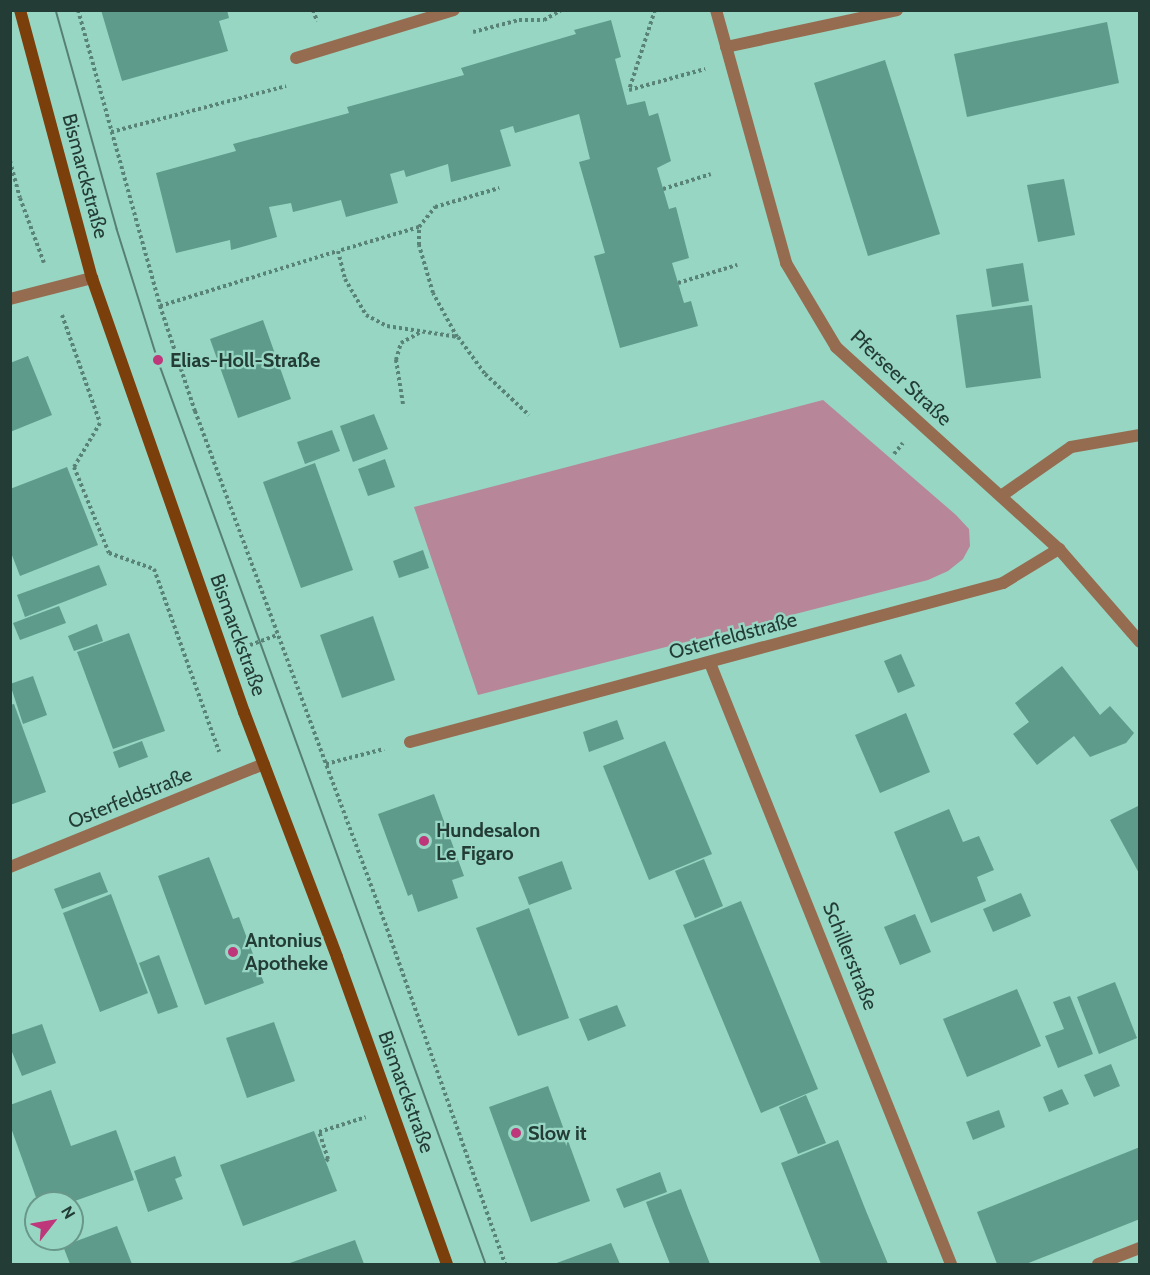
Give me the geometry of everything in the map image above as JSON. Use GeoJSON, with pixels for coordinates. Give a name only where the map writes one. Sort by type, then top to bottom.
{"type":"FeatureCollection","features":[{"type":"Feature","properties":{"kind":"street","name":"Bismarckstraße"},"geometry":{"type":"LineString","coordinates":[[20,10],[92,278],[264,764],[447,1264]]}},
{"type":"Feature","properties":{"kind":"street"},"geometry":{"type":"LineString","coordinates":[[296,58],[454,10]]}},
{"type":"Feature","properties":{"kind":"street","name":"Pferseer Straße"},"geometry":{"type":"LineString","coordinates":[[716,10],[786,263],[836,347],[1059,549],[1140,642]]}},
{"type":"Feature","properties":{"kind":"street"},"geometry":{"type":"LineString","coordinates":[[726,47],[897,10]]}},
{"type":"Feature","properties":{"kind":"street"},"geometry":{"type":"LineString","coordinates":[[10,299],[92,278]]}},
{"type":"Feature","properties":{"kind":"street"},"geometry":{"type":"LineString","coordinates":[[1002,496],[1071,447],[1140,435]]}},
{"type":"Feature","properties":{"kind":"street","name":"Osterfeldstraße"},"geometry":{"type":"LineString","coordinates":[[410,742],[1003,583],[1059,549]]}},
{"type":"Feature","properties":{"kind":"street","name":"Schillerstraße"},"geometry":{"type":"LineString","coordinates":[[710,663],[951,1264]]}},
{"type":"Feature","properties":{"kind":"street","name":"Osterfeldstraße"},"geometry":{"type":"LineString","coordinates":[[10,867],[264,764]]}},
{"type":"Feature","properties":{"kind":"street"},"geometry":{"type":"LineString","coordinates":[[1098,1264],[1140,1248]]}},
{"type":"Feature","properties":{"kind":"path"},"geometry":{"type":"LineString","coordinates":[[78,10],[160,306],[206,442],[326,764],[505,1264]]}},
{"type":"Feature","properties":{"kind":"path"},"geometry":{"type":"LineString","coordinates":[[655,10],[629,90],[730,62]]}},
{"type":"Feature","properties":{"kind":"path"},"geometry":{"type":"LineString","coordinates":[[10,161],[20,198],[100,423],[74,467],[109,553],[154,569],[229,778]]}},
{"type":"Feature","properties":{"kind":"path"},"geometry":{"type":"LineString","coordinates":[[663,189],[711,174]]}},
{"type":"Feature","properties":{"kind":"path"},"geometry":{"type":"LineString","coordinates":[[160,306],[419,227],[435,207],[499,188]]}},
{"type":"Feature","properties":{"kind":"path"},"geometry":{"type":"LineString","coordinates":[[419,227],[419,245],[433,293],[458,337],[485,374],[529,415]]}},
{"type":"Feature","properties":{"kind":"path"},"geometry":{"type":"LineString","coordinates":[[338,251],[345,279],[366,315],[387,326],[458,337]]}},
{"type":"Feature","properties":{"kind":"path"},"geometry":{"type":"LineString","coordinates":[[678,283],[737,265]]}},
{"type":"Feature","properties":{"kind":"path"},"geometry":{"type":"LineString","coordinates":[[403,404],[396,360],[400,343],[422,331]]}},
{"type":"Feature","properties":{"kind":"path"},"geometry":{"type":"LineString","coordinates":[[326,764],[410,742]]}},
{"type":"Feature","properties":{"kind":"path"},"geometry":{"type":"LineString","coordinates":[[326,1161],[328,1160],[320,1132],[391,1108]]}},
{"type":"Feature","properties":{"kind":"shaded area"},"geometry":{"type":"Polygon","coordinates":[[[823,400],[956,515],[969,529],[970,546],[963,559],[948,571],[928,580],[478,695],[414,507],[823,400]]]}},
{"type":"Feature","properties":{"kind":"building"},"geometry":{"type":"Polygon","coordinates":[[[101,10],[227,10],[229,18],[219,21],[228,51],[122,81],[101,10]]]}},
{"type":"Feature","properties":{"kind":"building"},"geometry":{"type":"Polygon","coordinates":[[[611,20],[621,57],[615,59],[627,105],[645,101],[649,116],[658,113],[671,161],[657,168],[669,209],[676,207],[689,258],[672,263],[684,303],[691,301],[698,326],[620,348],[594,256],[605,253],[579,162],[590,159],[579,114],[515,133],[513,126],[500,130],[511,166],[451,182],[448,164],[406,177],[404,170],[390,174],[398,203],[346,217],[341,200],[293,212],[291,203],[269,207],[277,237],[231,250],[230,240],[176,253],[156,173],[236,151],[233,144],[349,113],[347,107],[464,75],[461,68],[576,34],[574,30],[611,20]]]}},
{"type":"Feature","properties":{"kind":"building"},"geometry":{"type":"Polygon","coordinates":[[[1107,22],[1119,83],[967,117],[954,54],[1107,22]]]}},
{"type":"Feature","properties":{"kind":"building"},"geometry":{"type":"Polygon","coordinates":[[[885,60],[940,234],[868,256],[814,83],[885,60]]]}},
{"type":"Feature","properties":{"kind":"building"},"geometry":{"type":"Polygon","coordinates":[[[1064,179],[1075,235],[1038,242],[1027,185],[1064,179]]]}},
{"type":"Feature","properties":{"kind":"building"},"geometry":{"type":"Polygon","coordinates":[[[1023,263],[1029,301],[992,307],[986,269],[1023,263]]]}},
{"type":"Feature","properties":{"kind":"building"},"geometry":{"type":"Polygon","coordinates":[[[1032,305],[1041,378],[966,388],[956,315],[1032,305]]]}},
{"type":"Feature","properties":{"kind":"building"},"geometry":{"type":"Polygon","coordinates":[[[263,320],[291,399],[238,418],[210,339],[263,320]]]}},
{"type":"Feature","properties":{"kind":"building"},"geometry":{"type":"Polygon","coordinates":[[[28,356],[52,415],[10,432],[10,363],[28,356]]]}},
{"type":"Feature","properties":{"kind":"building"},"geometry":{"type":"Polygon","coordinates":[[[374,414],[388,449],[353,462],[340,426],[374,414]]]}},
{"type":"Feature","properties":{"kind":"building"},"geometry":{"type":"Polygon","coordinates":[[[332,430],[340,451],[305,464],[297,442],[332,430]]]}},
{"type":"Feature","properties":{"kind":"building"},"geometry":{"type":"Polygon","coordinates":[[[385,459],[395,487],[368,496],[358,469],[385,459]]]}},
{"type":"Feature","properties":{"kind":"building"},"geometry":{"type":"Polygon","coordinates":[[[315,463],[353,570],[301,588],[263,482],[315,463]]]}},
{"type":"Feature","properties":{"kind":"building"},"geometry":{"type":"Polygon","coordinates":[[[67,467],[98,545],[20,576],[10,550],[10,489],[67,467]]]}},
{"type":"Feature","properties":{"kind":"building"},"geometry":{"type":"Polygon","coordinates":[[[423,550],[429,568],[399,578],[393,561],[423,550]]]}},
{"type":"Feature","properties":{"kind":"building"},"geometry":{"type":"Polygon","coordinates":[[[99,565],[107,585],[25,617],[17,595],[99,565]]]}},
{"type":"Feature","properties":{"kind":"building"},"geometry":{"type":"Polygon","coordinates":[[[59,606],[66,623],[20,640],[13,623],[59,606]]]}},
{"type":"Feature","properties":{"kind":"building"},"geometry":{"type":"Polygon","coordinates":[[[373,616],[395,680],[342,698],[320,635],[373,616]]]}},
{"type":"Feature","properties":{"kind":"building"},"geometry":{"type":"Polygon","coordinates":[[[97,624],[103,641],[74,651],[68,636],[97,624]]]}},
{"type":"Feature","properties":{"kind":"building"},"geometry":{"type":"Polygon","coordinates":[[[129,633],[165,731],[113,749],[77,652],[129,633]]]}},
{"type":"Feature","properties":{"kind":"building"},"geometry":{"type":"Polygon","coordinates":[[[901,654],[915,686],[898,693],[884,661],[901,654]]]}},
{"type":"Feature","properties":{"kind":"building"},"geometry":{"type":"Polygon","coordinates":[[[1062,666],[1100,715],[1110,706],[1134,733],[1126,743],[1090,757],[1074,736],[1037,765],[1013,734],[1029,722],[1015,703],[1062,666]]]}},
{"type":"Feature","properties":{"kind":"building"},"geometry":{"type":"Polygon","coordinates":[[[33,676],[47,715],[23,724],[10,684],[33,676]]]}},
{"type":"Feature","properties":{"kind":"building"},"geometry":{"type":"Polygon","coordinates":[[[14,704],[46,792],[10,805],[10,705],[14,704]]]}},
{"type":"Feature","properties":{"kind":"building"},"geometry":{"type":"Polygon","coordinates":[[[906,713],[930,772],[880,793],[855,735],[906,713]]]}},
{"type":"Feature","properties":{"kind":"building"},"geometry":{"type":"Polygon","coordinates":[[[617,720],[624,739],[589,752],[583,732],[617,720]]]}},
{"type":"Feature","properties":{"kind":"building"},"geometry":{"type":"Polygon","coordinates":[[[142,741],[148,757],[119,768],[113,752],[142,741]]]}},
{"type":"Feature","properties":{"kind":"building"},"geometry":{"type":"Polygon","coordinates":[[[665,741],[712,854],[649,880],[603,766],[665,741]]]}},
{"type":"Feature","properties":{"kind":"building"},"geometry":{"type":"Polygon","coordinates":[[[434,794],[464,876],[452,880],[458,898],[418,912],[412,894],[408,896],[378,814],[434,794]]]}},
{"type":"Feature","properties":{"kind":"building"},"geometry":{"type":"Polygon","coordinates":[[[1140,805],[1140,875],[1110,820],[1140,805]]]}},
{"type":"Feature","properties":{"kind":"building"},"geometry":{"type":"Polygon","coordinates":[[[949,809],[963,842],[979,836],[994,870],[977,877],[986,901],[931,923],[894,832],[949,809]]]}},
{"type":"Feature","properties":{"kind":"building"},"geometry":{"type":"Polygon","coordinates":[[[209,857],[233,919],[239,917],[264,983],[205,1005],[158,876],[209,857]]]}},
{"type":"Feature","properties":{"kind":"building"},"geometry":{"type":"Polygon","coordinates":[[[704,859],[723,906],[695,918],[675,871],[704,859]]]}},
{"type":"Feature","properties":{"kind":"building"},"geometry":{"type":"Polygon","coordinates":[[[562,861],[572,889],[529,905],[518,877],[562,861]]]}},
{"type":"Feature","properties":{"kind":"building"},"geometry":{"type":"Polygon","coordinates":[[[100,872],[108,892],[62,909],[54,889],[100,872]]]}},
{"type":"Feature","properties":{"kind":"building"},"geometry":{"type":"Polygon","coordinates":[[[1021,893],[1031,916],[993,932],[983,909],[1021,893]]]}},
{"type":"Feature","properties":{"kind":"building"},"geometry":{"type":"Polygon","coordinates":[[[111,894],[148,993],[100,1012],[63,913],[111,894]]]}},
{"type":"Feature","properties":{"kind":"building"},"geometry":{"type":"Polygon","coordinates":[[[741,901],[818,1089],[761,1113],[683,925],[741,901]]]}},
{"type":"Feature","properties":{"kind":"building"},"geometry":{"type":"Polygon","coordinates":[[[529,908],[569,1018],[518,1036],[476,928],[529,908]]]}},
{"type":"Feature","properties":{"kind":"building"},"geometry":{"type":"Polygon","coordinates":[[[915,914],[931,952],[900,965],[884,927],[915,914]]]}},
{"type":"Feature","properties":{"kind":"building"},"geometry":{"type":"Polygon","coordinates":[[[159,955],[178,1007],[158,1014],[139,963],[159,955]]]}},
{"type":"Feature","properties":{"kind":"building"},"geometry":{"type":"Polygon","coordinates":[[[1115,982],[1137,1038],[1099,1054],[1077,997],[1115,982]]]}},
{"type":"Feature","properties":{"kind":"building"},"geometry":{"type":"Polygon","coordinates":[[[1017,989],[1041,1046],[967,1077],[943,1019],[1017,989]]]}},
{"type":"Feature","properties":{"kind":"building"},"geometry":{"type":"Polygon","coordinates":[[[1070,996],[1093,1054],[1058,1068],[1045,1036],[1064,1029],[1053,1002],[1070,996]]]}},
{"type":"Feature","properties":{"kind":"building"},"geometry":{"type":"Polygon","coordinates":[[[617,1005],[626,1026],[588,1041],[579,1019],[617,1005]]]}},
{"type":"Feature","properties":{"kind":"building"},"geometry":{"type":"Polygon","coordinates":[[[274,1022],[295,1081],[247,1098],[226,1038],[274,1022]]]}},
{"type":"Feature","properties":{"kind":"building"},"geometry":{"type":"Polygon","coordinates":[[[42,1024],[56,1063],[22,1076],[10,1047],[10,1035],[42,1024]]]}},
{"type":"Feature","properties":{"kind":"building"},"geometry":{"type":"Polygon","coordinates":[[[1111,1064],[1120,1086],[1094,1097],[1084,1075],[1111,1064]]]}},
{"type":"Feature","properties":{"kind":"building"},"geometry":{"type":"Polygon","coordinates":[[[548,1086],[590,1201],[531,1222],[489,1107],[548,1086]]]}},
{"type":"Feature","properties":{"kind":"building"},"geometry":{"type":"Polygon","coordinates":[[[1062,1089],[1069,1104],[1049,1112],[1043,1097],[1062,1089]]]}},
{"type":"Feature","properties":{"kind":"building"},"geometry":{"type":"Polygon","coordinates":[[[51,1090],[71,1146],[116,1130],[134,1180],[84,1198],[84,1191],[34,1191],[10,1125],[10,1105],[51,1090]]]}},
{"type":"Feature","properties":{"kind":"building"},"geometry":{"type":"Polygon","coordinates":[[[806,1095],[826,1143],[798,1154],[779,1107],[806,1095]]]}},
{"type":"Feature","properties":{"kind":"building"},"geometry":{"type":"Polygon","coordinates":[[[999,1110],[1005,1127],[973,1140],[966,1122],[999,1110]]]}},
{"type":"Feature","properties":{"kind":"building"},"geometry":{"type":"Polygon","coordinates":[[[314,1131],[337,1191],[243,1226],[220,1165],[314,1131]]]}},
{"type":"Feature","properties":{"kind":"building"},"geometry":{"type":"Polygon","coordinates":[[[838,1140],[888,1264],[821,1264],[781,1163],[838,1140]]]}},
{"type":"Feature","properties":{"kind":"building"},"geometry":{"type":"Polygon","coordinates":[[[1140,1147],[1140,1219],[1026,1264],[997,1264],[977,1212],[1140,1147]]]}},
{"type":"Feature","properties":{"kind":"building"},"geometry":{"type":"Polygon","coordinates":[[[175,1156],[182,1176],[175,1179],[183,1199],[148,1212],[134,1171],[175,1156]]]}},
{"type":"Feature","properties":{"kind":"building"},"geometry":{"type":"Polygon","coordinates":[[[660,1172],[667,1192],[624,1208],[616,1189],[660,1172]]]}},
{"type":"Feature","properties":{"kind":"building"},"geometry":{"type":"Polygon","coordinates":[[[681,1189],[710,1264],[670,1264],[653,1221],[646,1202],[681,1189]]]}},
{"type":"Feature","properties":{"kind":"building"},"geometry":{"type":"Polygon","coordinates":[[[117,1226],[132,1264],[70,1264],[65,1251],[84,1251],[84,1238],[117,1226]]]}},
{"type":"Feature","properties":{"kind":"building"},"geometry":{"type":"Polygon","coordinates":[[[355,1240],[364,1264],[287,1264],[355,1240]]]}},
{"type":"Feature","properties":{"kind":"building"},"geometry":{"type":"Polygon","coordinates":[[[611,1243],[620,1264],[554,1264],[611,1243]]]}},
{"type":"Feature","properties":{"kind":"tram line"},"geometry":{"type":"LineString","coordinates":[[56,10],[117,229],[158,360],[486,1264]]}},
{"type":"Feature","properties":{"kind":"place","name":"Elias-Holl-Straße"},"geometry":{"type":"Point","coordinates":[158,360]}},
{"type":"Feature","properties":{"kind":"place","name":"Hundesalon Le Figaro"},"geometry":{"type":"Point","coordinates":[424,841]}},
{"type":"Feature","properties":{"kind":"place","name":"Antonius Apotheke"},"geometry":{"type":"Point","coordinates":[233,952]}},
{"type":"Feature","properties":{"kind":"place","name":"Slow it"},"geometry":{"type":"Point","coordinates":[516,1133]}}]}
